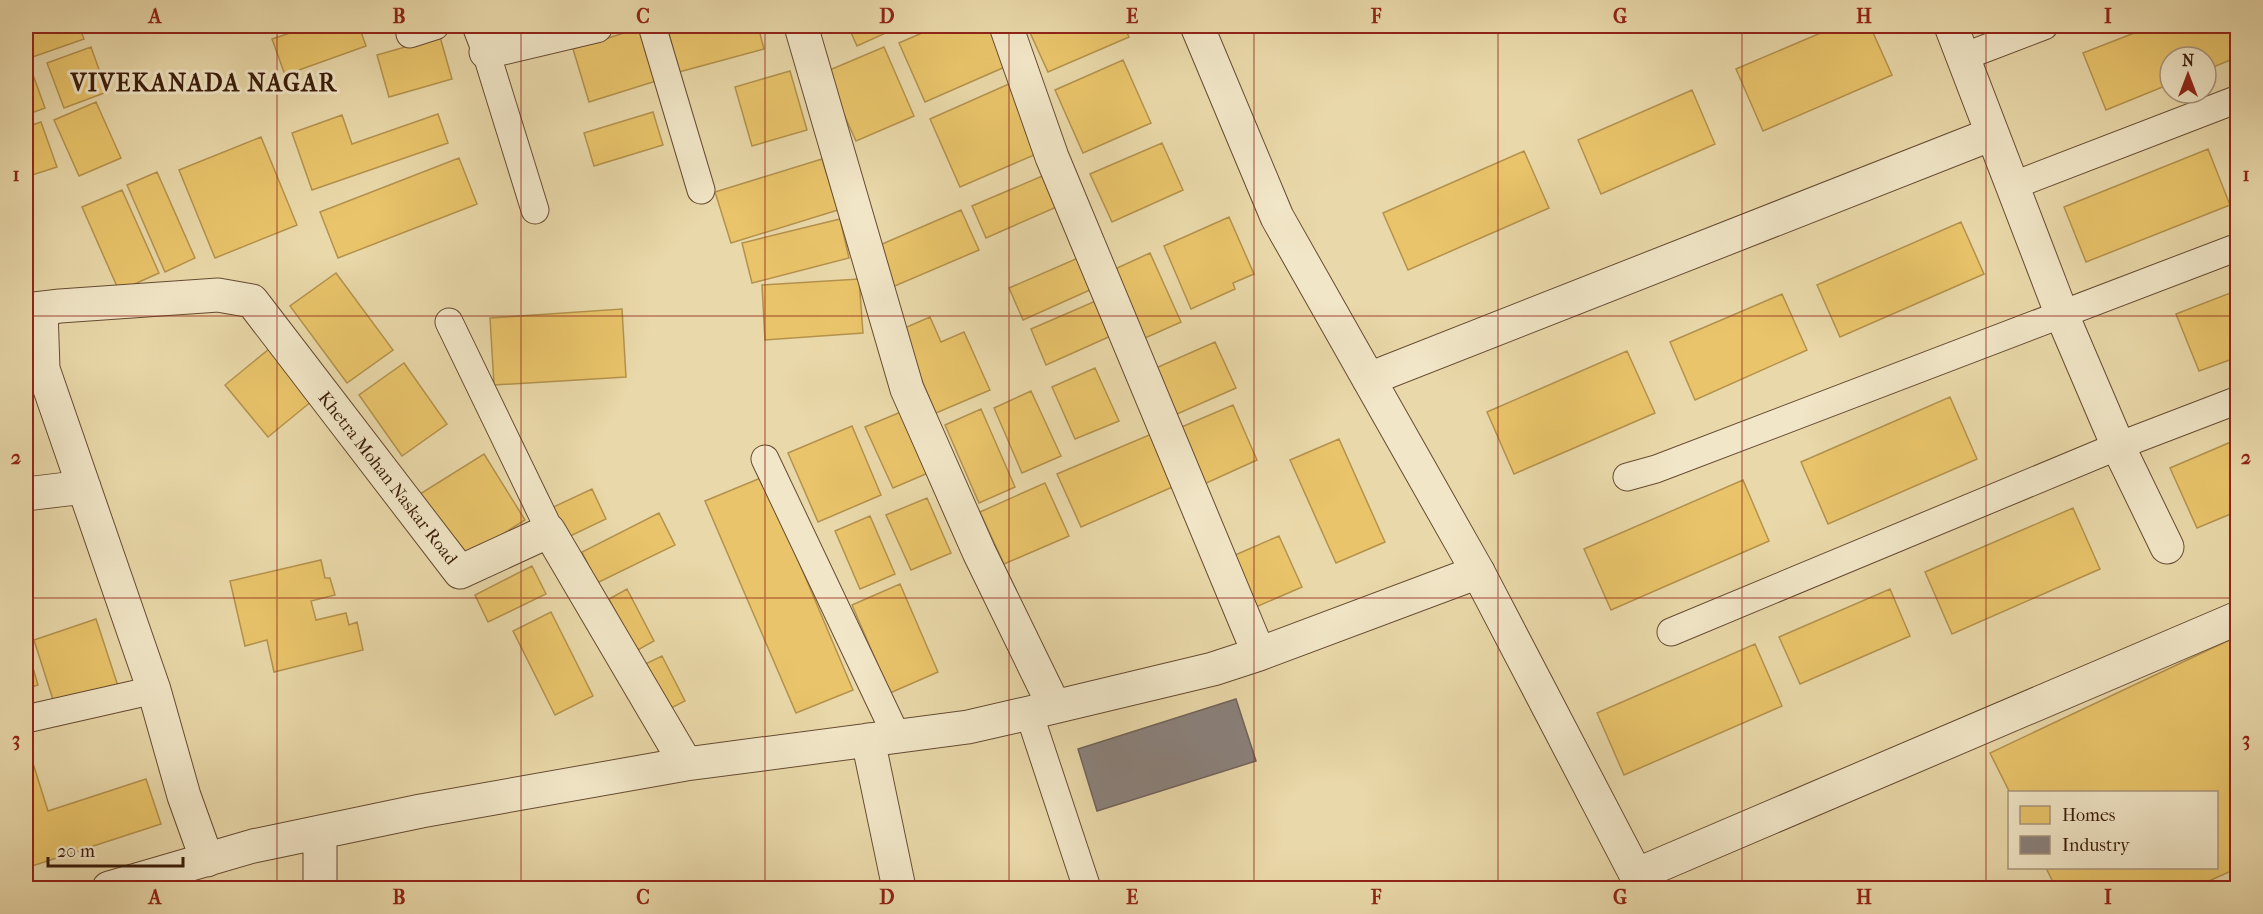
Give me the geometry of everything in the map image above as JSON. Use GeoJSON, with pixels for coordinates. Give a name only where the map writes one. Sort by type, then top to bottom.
{"type":"FeatureCollection","features":[{"type":"Feature","properties":{"kind":"street"},"geometry":{"type":"LineString","coordinates":[[481,39],[596,26]]}},
{"type":"Feature","properties":{"kind":"street"},"geometry":{"type":"LineString","coordinates":[[801,26],[907,389],[979,552],[1041,709]]}},
{"type":"Feature","properties":{"kind":"street"},"geometry":{"type":"LineString","coordinates":[[1006,26],[1052,157],[1259,654]]}},
{"type":"Feature","properties":{"kind":"street"},"geometry":{"type":"LineString","coordinates":[[1197,26],[1277,217],[1478,572],[1640,882],[2238,618]]}},
{"type":"Feature","properties":{"kind":"street"},"geometry":{"type":"LineString","coordinates":[[1951,26],[2062,315],[2118,446],[2167,547]]}},
{"type":"Feature","properties":{"kind":"street"},"geometry":{"type":"LineString","coordinates":[[1369,379],[1992,134]]}},
{"type":"Feature","properties":{"kind":"street","name":"Khetra Mohan Naskar Road"},"geometry":{"type":"LineString","coordinates":[[33,309],[218,295],[252,301],[460,572],[549,531],[554,539]]}},
{"type":"Feature","properties":{"kind":"street"},"geometry":{"type":"LineString","coordinates":[[33,309],[43,369],[154,690],[184,796],[207,860]]}},
{"type":"Feature","properties":{"kind":"street"},"geometry":{"type":"LineString","coordinates":[[26,494],[84,487]]}},
{"type":"Feature","properties":{"kind":"street"},"geometry":{"type":"LineString","coordinates":[[554,539],[686,764]]}},
{"type":"Feature","properties":{"kind":"street"},"geometry":{"type":"LineString","coordinates":[[110,888],[253,846],[421,811],[686,764],[968,727],[1213,669],[1478,572]]}},
{"type":"Feature","properties":{"kind":"street"},"geometry":{"type":"LineString","coordinates":[[883,739],[899,888]]}},
{"type":"Feature","properties":{"kind":"street"},"geometry":{"type":"LineString","coordinates":[[320,833],[320,888]]}},
{"type":"Feature","properties":{"kind":"lane"},"geometry":{"type":"LineString","coordinates":[[410,34],[435,26]]}},
{"type":"Feature","properties":{"kind":"lane"},"geometry":{"type":"LineString","coordinates":[[652,26],[701,190]]}},
{"type":"Feature","properties":{"kind":"lane"},"geometry":{"type":"LineString","coordinates":[[1963,57],[2044,26]]}},
{"type":"Feature","properties":{"kind":"lane"},"geometry":{"type":"LineString","coordinates":[[481,39],[535,210]]}},
{"type":"Feature","properties":{"kind":"lane"},"geometry":{"type":"LineString","coordinates":[[2012,186],[2238,99]]}},
{"type":"Feature","properties":{"kind":"lane"},"geometry":{"type":"LineString","coordinates":[[1627,477],[1656,469],[2238,247]]}},
{"type":"Feature","properties":{"kind":"lane"},"geometry":{"type":"LineString","coordinates":[[449,322],[554,539]]}},
{"type":"Feature","properties":{"kind":"lane"},"geometry":{"type":"LineString","coordinates":[[1671,632],[2118,446],[2238,400]]}},
{"type":"Feature","properties":{"kind":"lane"},"geometry":{"type":"LineString","coordinates":[[765,459],[883,739]]}},
{"type":"Feature","properties":{"kind":"lane"},"geometry":{"type":"LineString","coordinates":[[26,719],[154,690]]}},
{"type":"Feature","properties":{"kind":"lane"},"geometry":{"type":"LineString","coordinates":[[1041,709],[1087,888]]}},
{"type":"Feature","properties":{"kind":"building: Homes"},"geometry":{"type":"Polygon","coordinates":[[[26,26],[79,26],[84,39],[27,59],[26,26]]]}},
{"type":"Feature","properties":{"kind":"building: Homes"},"geometry":{"type":"Polygon","coordinates":[[[311,26],[359,26],[366,46],[285,75],[272,39],[311,26]]]}},
{"type":"Feature","properties":{"kind":"building: Homes"},"geometry":{"type":"Polygon","coordinates":[[[667,26],[758,26],[764,49],[679,72],[667,26]]]}},
{"type":"Feature","properties":{"kind":"building: Homes"},"geometry":{"type":"Polygon","coordinates":[[[848,26],[885,26],[888,32],[857,46],[848,26]]]}},
{"type":"Feature","properties":{"kind":"building: Homes"},"geometry":{"type":"Polygon","coordinates":[[[938,26],[997,26],[1014,63],[925,102],[899,43],[938,26]]]}},
{"type":"Feature","properties":{"kind":"building: Homes"},"geometry":{"type":"Polygon","coordinates":[[[1027,26],[1124,26],[1129,37],[1048,72],[1027,26]]]}},
{"type":"Feature","properties":{"kind":"building: Homes"},"geometry":{"type":"Polygon","coordinates":[[[1837,26],[1870,26],[1892,75],[1763,131],[1736,69],[1837,26]]]}},
{"type":"Feature","properties":{"kind":"building: Homes"},"geometry":{"type":"Polygon","coordinates":[[[2152,26],[2238,26],[2238,57],[2218,65],[2218,45],[2158,45],[2158,89],[2106,110],[2083,53],[2152,26]]]}},
{"type":"Feature","properties":{"kind":"building: Homes"},"geometry":{"type":"Polygon","coordinates":[[[640,28],[656,81],[589,102],[573,49],[640,28]]]}},
{"type":"Feature","properties":{"kind":"building: Homes"},"geometry":{"type":"Polygon","coordinates":[[[440,37],[452,79],[389,97],[377,55],[440,37]]]}},
{"type":"Feature","properties":{"kind":"building: Homes"},"geometry":{"type":"Polygon","coordinates":[[[91,47],[107,92],[64,108],[47,63],[91,47]]]}},
{"type":"Feature","properties":{"kind":"building: Homes"},"geometry":{"type":"Polygon","coordinates":[[[884,47],[914,116],[856,141],[825,72],[884,47]]]}},
{"type":"Feature","properties":{"kind":"building: Homes"},"geometry":{"type":"Polygon","coordinates":[[[1123,60],[1151,123],[1083,153],[1055,90],[1123,60]]]}},
{"type":"Feature","properties":{"kind":"building: Homes"},"geometry":{"type":"Polygon","coordinates":[[[790,71],[807,130],[752,146],[735,87],[790,71]]]}},
{"type":"Feature","properties":{"kind":"building: Homes"},"geometry":{"type":"Polygon","coordinates":[[[32,72],[45,108],[26,115],[26,74],[32,72]]]}},
{"type":"Feature","properties":{"kind":"building: Homes"},"geometry":{"type":"Polygon","coordinates":[[[1011,83],[1041,152],[960,187],[930,119],[1011,83]]]}},
{"type":"Feature","properties":{"kind":"building: Homes"},"geometry":{"type":"Polygon","coordinates":[[[1692,90],[1715,144],[1601,194],[1578,140],[1692,90]]]}},
{"type":"Feature","properties":{"kind":"building: Homes"},"geometry":{"type":"Polygon","coordinates":[[[96,102],[121,158],[79,176],[54,120],[96,102]]]}},
{"type":"Feature","properties":{"kind":"building: Homes"},"geometry":{"type":"Polygon","coordinates":[[[653,112],[663,145],[594,166],[584,133],[653,112]]]}},
{"type":"Feature","properties":{"kind":"building: Homes"},"geometry":{"type":"Polygon","coordinates":[[[438,114],[448,143],[312,190],[292,133],[342,115],[352,144],[438,114]]]}},
{"type":"Feature","properties":{"kind":"building: Homes"},"geometry":{"type":"Polygon","coordinates":[[[41,122],[57,167],[26,177],[26,127],[41,122]]]}},
{"type":"Feature","properties":{"kind":"building: Homes"},"geometry":{"type":"Polygon","coordinates":[[[261,137],[297,225],[215,258],[179,170],[261,137]]]}},
{"type":"Feature","properties":{"kind":"building: Homes"},"geometry":{"type":"Polygon","coordinates":[[[1162,143],[1183,190],[1112,222],[1090,174],[1162,143]]]}},
{"type":"Feature","properties":{"kind":"building: Homes"},"geometry":{"type":"Polygon","coordinates":[[[2208,149],[2230,205],[2086,262],[2064,207],[2208,149]]]}},
{"type":"Feature","properties":{"kind":"building: Homes"},"geometry":{"type":"Polygon","coordinates":[[[1524,151],[1549,208],[1408,270],[1383,213],[1524,151]]]}},
{"type":"Feature","properties":{"kind":"building: Homes"},"geometry":{"type":"Polygon","coordinates":[[[459,158],[477,204],[338,258],[320,212],[459,158]]]}},
{"type":"Feature","properties":{"kind":"building: Homes"},"geometry":{"type":"Polygon","coordinates":[[[822,159],[838,210],[731,243],[715,192],[822,159]]]}},
{"type":"Feature","properties":{"kind":"building: Homes"},"geometry":{"type":"Polygon","coordinates":[[[157,172],[195,258],[165,272],[127,185],[157,172]]]}},
{"type":"Feature","properties":{"kind":"building: Homes"},"geometry":{"type":"Polygon","coordinates":[[[1047,174],[1061,205],[986,238],[972,206],[1047,174]]]}},
{"type":"Feature","properties":{"kind":"building: Homes"},"geometry":{"type":"Polygon","coordinates":[[[122,190],[159,273],[119,291],[82,207],[122,190]]]}},
{"type":"Feature","properties":{"kind":"building: Homes"},"geometry":{"type":"Polygon","coordinates":[[[961,210],[979,250],[890,288],[873,248],[961,210]]]}},
{"type":"Feature","properties":{"kind":"building: Homes"},"geometry":{"type":"Polygon","coordinates":[[[1229,217],[1254,274],[1233,283],[1235,289],[1191,309],[1164,246],[1229,217]]]}},
{"type":"Feature","properties":{"kind":"building: Homes"},"geometry":{"type":"Polygon","coordinates":[[[840,219],[849,258],[752,283],[742,243],[840,219]]]}},
{"type":"Feature","properties":{"kind":"building: Homes"},"geometry":{"type":"Polygon","coordinates":[[[1961,222],[1984,274],[1840,337],[1817,285],[1961,222]]]}},
{"type":"Feature","properties":{"kind":"building: Homes"},"geometry":{"type":"Polygon","coordinates":[[[1150,253],[1181,322],[1145,338],[1115,269],[1150,253]]]}},
{"type":"Feature","properties":{"kind":"building: Homes"},"geometry":{"type":"Polygon","coordinates":[[[1078,258],[1092,289],[1023,320],[1009,288],[1078,258]]]}},
{"type":"Feature","properties":{"kind":"building: Homes"},"geometry":{"type":"Polygon","coordinates":[[[336,273],[393,350],[347,383],[290,306],[336,273]]]}},
{"type":"Feature","properties":{"kind":"building: Homes"},"geometry":{"type":"Polygon","coordinates":[[[859,279],[863,333],[765,340],[762,285],[859,279]]]}},
{"type":"Feature","properties":{"kind":"building: Homes"},"geometry":{"type":"Polygon","coordinates":[[[2238,290],[2238,357],[2199,371],[2176,314],[2238,290]]]}},
{"type":"Feature","properties":{"kind":"building: Homes"},"geometry":{"type":"Polygon","coordinates":[[[1782,294],[1807,350],[1695,400],[1670,342],[1782,294]]]}},
{"type":"Feature","properties":{"kind":"building: Homes"},"geometry":{"type":"Polygon","coordinates":[[[1098,300],[1113,335],[1046,365],[1031,329],[1098,300]]]}},
{"type":"Feature","properties":{"kind":"building: Homes"},"geometry":{"type":"Polygon","coordinates":[[[622,309],[626,377],[494,385],[490,318],[622,309]]]}},
{"type":"Feature","properties":{"kind":"building: Homes"},"geometry":{"type":"Polygon","coordinates":[[[930,317],[941,342],[964,332],[990,390],[936,413],[900,330],[930,317]]]}},
{"type":"Feature","properties":{"kind":"building: Homes"},"geometry":{"type":"Polygon","coordinates":[[[1215,342],[1236,388],[1177,414],[1156,368],[1215,342]]]}},
{"type":"Feature","properties":{"kind":"building: Homes"},"geometry":{"type":"Polygon","coordinates":[[[269,349],[312,401],[268,437],[225,385],[269,349]]]}},
{"type":"Feature","properties":{"kind":"building: Homes"},"geometry":{"type":"Polygon","coordinates":[[[1627,351],[1655,413],[1514,474],[1487,412],[1627,351]]]}},
{"type":"Feature","properties":{"kind":"building: Homes"},"geometry":{"type":"Polygon","coordinates":[[[404,363],[447,424],[402,456],[359,395],[404,363]]]}},
{"type":"Feature","properties":{"kind":"building: Homes"},"geometry":{"type":"Polygon","coordinates":[[[1095,368],[1119,421],[1075,439],[1052,387],[1095,368]]]}},
{"type":"Feature","properties":{"kind":"building: Homes"},"geometry":{"type":"Polygon","coordinates":[[[1031,391],[1061,456],[1022,473],[994,408],[1031,391]]]}},
{"type":"Feature","properties":{"kind":"building: Homes"},"geometry":{"type":"Polygon","coordinates":[[[1950,397],[1977,459],[1828,524],[1801,462],[1950,397]]]}},
{"type":"Feature","properties":{"kind":"building: Homes"},"geometry":{"type":"Polygon","coordinates":[[[1233,405],[1257,460],[1202,485],[1177,429],[1233,405]]]}},
{"type":"Feature","properties":{"kind":"building: Homes"},"geometry":{"type":"Polygon","coordinates":[[[908,409],[935,470],[893,488],[865,427],[908,409]]]}},
{"type":"Feature","properties":{"kind":"building: Homes"},"geometry":{"type":"Polygon","coordinates":[[[981,409],[1015,487],[979,503],[945,425],[981,409]]]}},
{"type":"Feature","properties":{"kind":"building: Homes"},"geometry":{"type":"Polygon","coordinates":[[[852,426],[881,495],[818,522],[788,453],[852,426]]]}},
{"type":"Feature","properties":{"kind":"building: Homes"},"geometry":{"type":"Polygon","coordinates":[[[1154,433],[1177,485],[1081,527],[1057,474],[1154,433]]]}},
{"type":"Feature","properties":{"kind":"building: Homes"},"geometry":{"type":"Polygon","coordinates":[[[1339,439],[1385,542],[1336,563],[1290,460],[1339,439]]]}},
{"type":"Feature","properties":{"kind":"building: Homes"},"geometry":{"type":"Polygon","coordinates":[[[2238,439],[2238,511],[2197,528],[2170,468],[2238,439]]]}},
{"type":"Feature","properties":{"kind":"building: Homes"},"geometry":{"type":"Polygon","coordinates":[[[484,454],[525,520],[461,560],[420,494],[484,454]]]}},
{"type":"Feature","properties":{"kind":"building: Homes"},"geometry":{"type":"Polygon","coordinates":[[[763,477],[853,690],[796,713],[705,501],[763,477]]]}},
{"type":"Feature","properties":{"kind":"building: Homes"},"geometry":{"type":"Polygon","coordinates":[[[1743,480],[1769,541],[1611,610],[1584,549],[1743,480]]]}},
{"type":"Feature","properties":{"kind":"building: Homes"},"geometry":{"type":"Polygon","coordinates":[[[1045,483],[1069,536],[1004,564],[980,512],[1045,483]]]}},
{"type":"Feature","properties":{"kind":"building: Homes"},"geometry":{"type":"Polygon","coordinates":[[[592,489],[606,519],[564,539],[549,509],[592,489]]]}},
{"type":"Feature","properties":{"kind":"building: Homes"},"geometry":{"type":"Polygon","coordinates":[[[927,498],[951,553],[911,570],[886,515],[927,498]]]}},
{"type":"Feature","properties":{"kind":"building: Homes"},"geometry":{"type":"Polygon","coordinates":[[[2073,508],[2100,569],[1952,634],[1925,572],[2073,508]]]}},
{"type":"Feature","properties":{"kind":"building: Homes"},"geometry":{"type":"Polygon","coordinates":[[[659,513],[675,545],[597,583],[582,552],[659,513]]]}},
{"type":"Feature","properties":{"kind":"building: Homes"},"geometry":{"type":"Polygon","coordinates":[[[870,516],[895,574],[860,589],[835,531],[870,516]]]}},
{"type":"Feature","properties":{"kind":"building: Homes"},"geometry":{"type":"Polygon","coordinates":[[[1279,536],[1302,587],[1256,607],[1233,556],[1279,536]]]}},
{"type":"Feature","properties":{"kind":"building: Homes"},"geometry":{"type":"Polygon","coordinates":[[[321,560],[325,578],[330,578],[335,595],[311,601],[316,620],[346,613],[349,625],[357,622],[363,650],[274,672],[267,640],[245,646],[230,581],[321,560]]]}},
{"type":"Feature","properties":{"kind":"building: Homes"},"geometry":{"type":"Polygon","coordinates":[[[532,566],[546,594],[488,622],[475,595],[532,566]]]}},
{"type":"Feature","properties":{"kind":"building: Homes"},"geometry":{"type":"Polygon","coordinates":[[[900,584],[938,672],[890,693],[852,605],[900,584]]]}},
{"type":"Feature","properties":{"kind":"building: Homes"},"geometry":{"type":"Polygon","coordinates":[[[627,589],[654,641],[636,651],[609,599],[627,589]]]}},
{"type":"Feature","properties":{"kind":"building: Homes"},"geometry":{"type":"Polygon","coordinates":[[[1890,589],[1910,636],[1800,684],[1779,637],[1890,589]]]}},
{"type":"Feature","properties":{"kind":"building: Homes"},"geometry":{"type":"Polygon","coordinates":[[[551,612],[593,696],[555,715],[513,631],[551,612]]]}},
{"type":"Feature","properties":{"kind":"building: Homes"},"geometry":{"type":"Polygon","coordinates":[[[96,619],[118,686],[55,706],[34,640],[96,619]]]}},
{"type":"Feature","properties":{"kind":"building: Homes"},"geometry":{"type":"Polygon","coordinates":[[[2238,636],[2238,868],[2193,888],[2056,888],[2046,869],[2218,869],[2218,791],[2009,791],[1990,753],[2238,636]]]}},
{"type":"Feature","properties":{"kind":"building: Homes"},"geometry":{"type":"Polygon","coordinates":[[[26,644],[38,685],[26,689],[26,644]]]}},
{"type":"Feature","properties":{"kind":"building: Homes"},"geometry":{"type":"Polygon","coordinates":[[[1755,644],[1782,706],[1624,775],[1597,713],[1755,644]]]}},
{"type":"Feature","properties":{"kind":"building: Homes"},"geometry":{"type":"Polygon","coordinates":[[[662,656],[685,701],[663,712],[639,667],[662,656]]]}},
{"type":"Feature","properties":{"kind":"building: Homes"},"geometry":{"type":"Polygon","coordinates":[[[26,741],[48,811],[146,779],[161,824],[26,868],[26,741]]]}},
{"type":"Feature","properties":{"kind":"building: Industry"},"geometry":{"type":"Polygon","coordinates":[[[1236,699],[1256,761],[1097,811],[1078,749],[1236,699]]]}},
{"type":"Feature","properties":{"kind":"district","name":"VIVEKANADA NAGAR"},"geometry":{"type":"Point","coordinates":[204,83]}}]}
